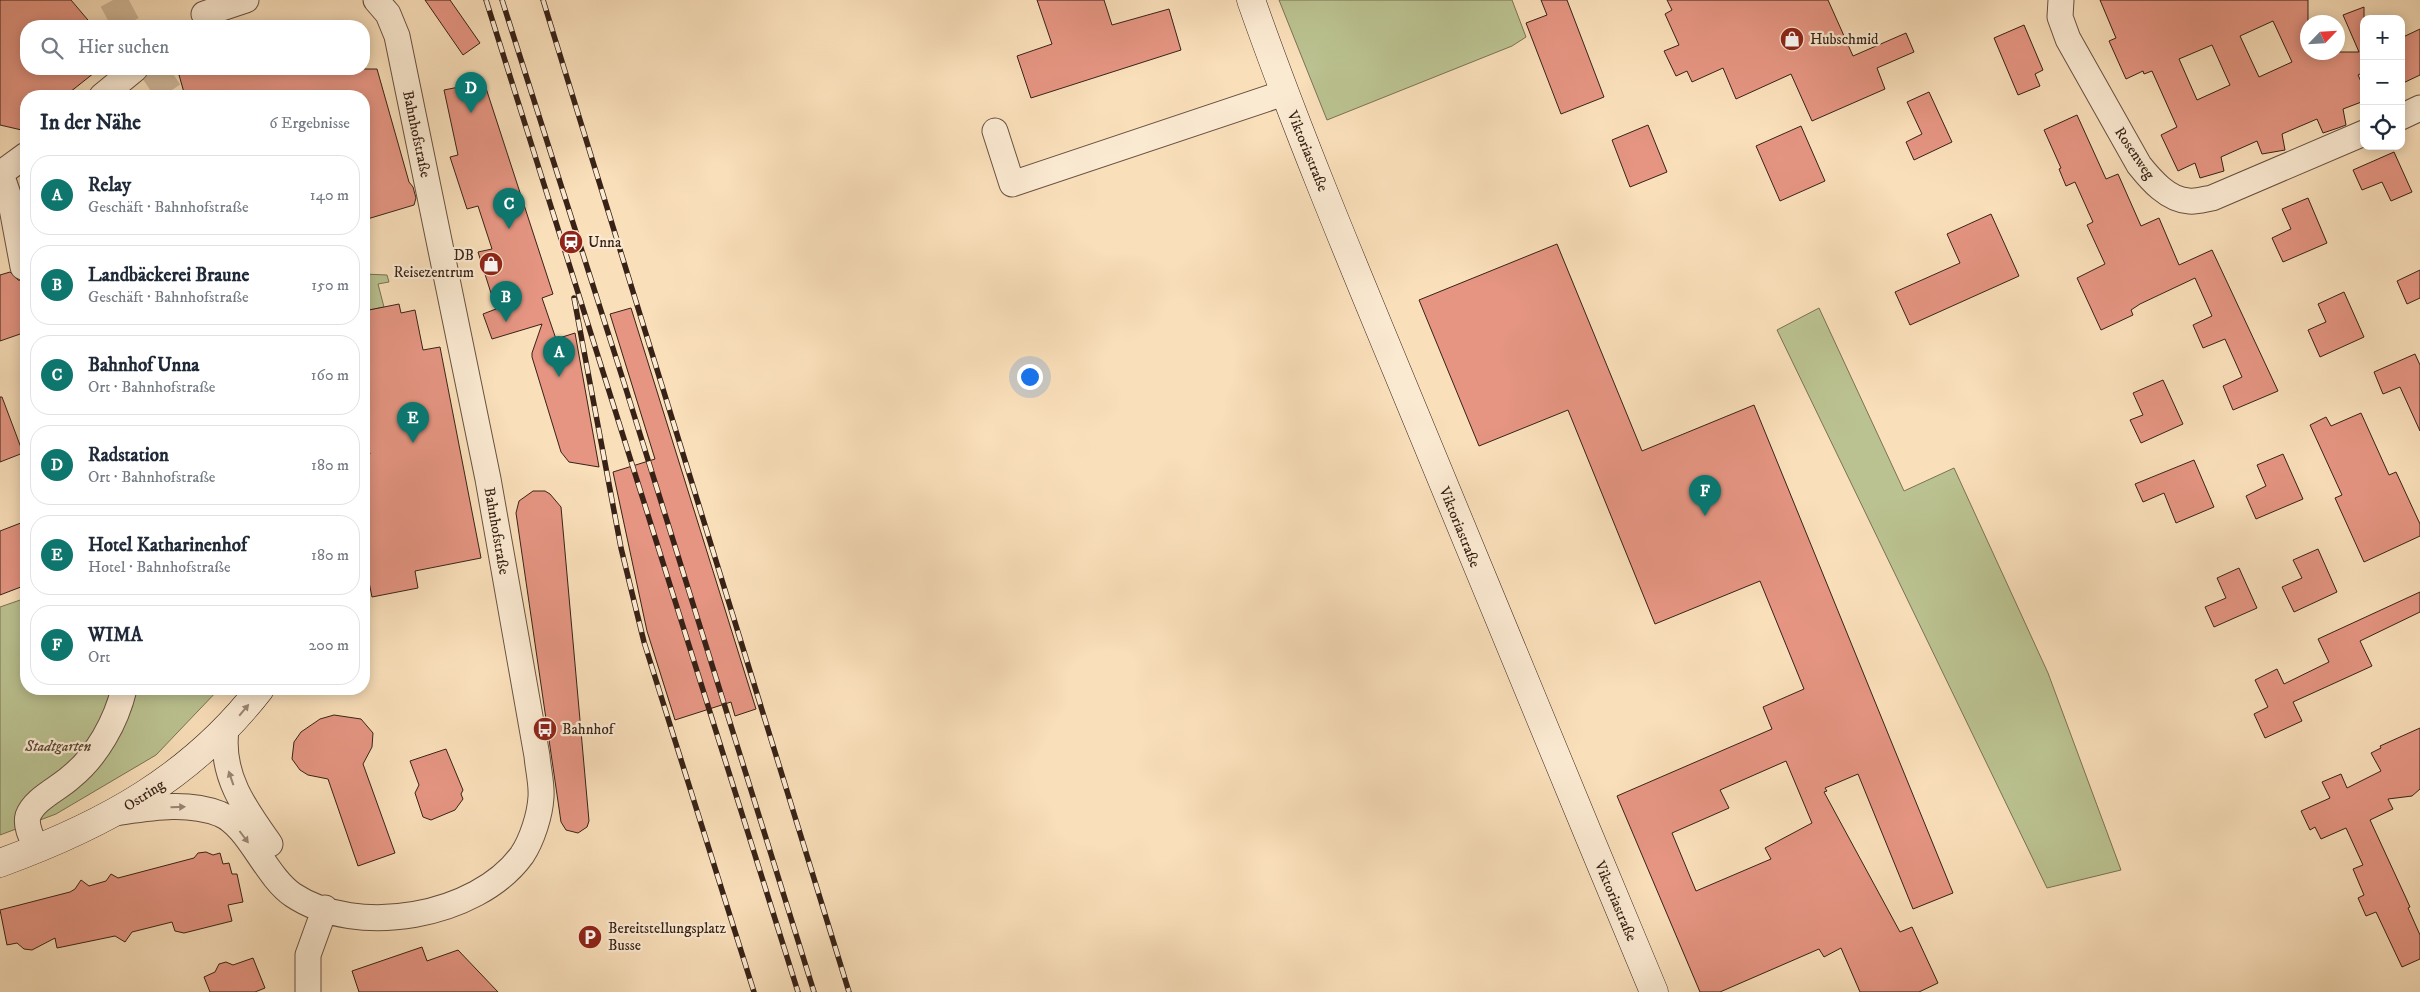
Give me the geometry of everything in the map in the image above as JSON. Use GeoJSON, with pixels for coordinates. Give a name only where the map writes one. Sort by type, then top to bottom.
{"type":"FeatureCollection","features":[{"type":"Feature","properties":{"kind":"street"},"geometry":{"type":"LineString","coordinates":[[203,13],[246,0]]}},
{"type":"Feature","properties":{"kind":"street","name":"Bahnhofstraße"},"geometry":{"type":"LineString","coordinates":[[115,813],[162,807],[192,806],[223,816],[240,831],[278,882],[294,895],[325,908],[363,916],[405,916],[450,906],[478,893],[498,879],[522,855],[531,836],[541,798],[537,756],[488,479],[397,36],[388,14],[376,0]]}},
{"type":"Feature","properties":{"kind":"street","name":"Viktoriastraße"},"geometry":{"type":"LineString","coordinates":[[1238,0],[1272,59]]}},
{"type":"Feature","properties":{"kind":"street","name":"Viktoriastraße"},"geometry":{"type":"LineString","coordinates":[[1251,0],[1284,93],[1550,746],[1654,992]]}},
{"type":"Feature","properties":{"kind":"street","name":"Rosenweg"},"geometry":{"type":"LineString","coordinates":[[2061,0],[2060,17],[2068,39],[2139,165],[2152,182],[2181,198],[2188,201],[2212,198],[2360,135]]}},
{"type":"Feature","properties":{"kind":"street"},"geometry":{"type":"LineString","coordinates":[[109,90],[128,75]]}},
{"type":"Feature","properties":{"kind":"street"},"geometry":{"type":"LineString","coordinates":[[995,130],[1012,184],[1284,93]]}},
{"type":"Feature","properties":{"kind":"street"},"geometry":{"type":"LineString","coordinates":[[2405,115],[2420,108]]}},
{"type":"Feature","properties":{"kind":"street"},"geometry":{"type":"LineString","coordinates":[[20,159],[0,173],[11,203],[20,251]]}},
{"type":"Feature","properties":{"kind":"street"},"geometry":{"type":"LineString","coordinates":[[37,849],[28,828],[28,817],[38,803],[73,776],[99,746],[114,720],[122,695]]}},
{"type":"Feature","properties":{"kind":"street","name":"Ostring"},"geometry":{"type":"LineString","coordinates":[[0,863],[37,849],[141,799],[182,770],[226,730],[255,695]]}},
{"type":"Feature","properties":{"kind":"street"},"geometry":{"type":"LineString","coordinates":[[226,730],[225,758],[236,793],[269,844],[325,908],[308,954],[308,992]]}},
{"type":"Feature","properties":{"kind":"green space"},"geometry":{"type":"Polygon","coordinates":[[[1279,0],[1512,0],[1526,37],[1512,46],[1327,120],[1279,0]]]}},
{"type":"Feature","properties":{"kind":"green space"},"geometry":{"type":"Polygon","coordinates":[[[370,274],[387,275],[389,282],[378,284],[384,307],[370,310],[370,274]]]}},
{"type":"Feature","properties":{"kind":"green space"},"geometry":{"type":"Polygon","coordinates":[[[1819,308],[1904,491],[1954,468],[2048,673],[2121,870],[2047,888],[1777,330],[1819,308]]]}},
{"type":"Feature","properties":{"kind":"green space","name":"Stadtgarten"},"geometry":{"type":"Polygon","coordinates":[[[20,600],[20,695],[213,695],[156,755],[56,814],[0,835],[0,607],[20,600]]]}},
{"type":"Feature","properties":{"kind":"building"},"geometry":{"type":"Polygon","coordinates":[[[0,0],[71,0],[88,20],[20,20],[20,75],[91,75],[73,90],[20,90],[20,130],[0,125],[0,0]]]}},
{"type":"Feature","properties":{"kind":"building"},"geometry":{"type":"Polygon","coordinates":[[[425,0],[450,0],[480,43],[463,55],[425,0]]]}},
{"type":"Feature","properties":{"kind":"building"},"geometry":{"type":"Polygon","coordinates":[[[1037,0],[1104,0],[1112,25],[1169,9],[1181,50],[1031,98],[1017,56],[1052,44],[1037,0]]]}},
{"type":"Feature","properties":{"kind":"building"},"geometry":{"type":"Polygon","coordinates":[[[1541,0],[1567,0],[1604,97],[1561,114],[1526,23],[1547,15],[1541,0]]]}},
{"type":"Feature","properties":{"kind":"building"},"geometry":{"type":"Polygon","coordinates":[[[1667,0],[1828,0],[1853,56],[1906,33],[1914,52],[1877,68],[1885,89],[1812,121],[1791,74],[1736,99],[1723,68],[1692,82],[1687,71],[1676,76],[1664,51],[1679,45],[1665,14],[1672,10],[1667,0]]]}},
{"type":"Feature","properties":{"kind":"building"},"geometry":{"type":"Polygon","coordinates":[[[2100,0],[2308,0],[2308,15],[2300,15],[2300,60],[2345,60],[2345,52],[2359,52],[2345,20],[2345,15],[2343,15],[2364,7],[2364,15],[2360,15],[2360,74],[2358,75],[2360,79],[2360,103],[2343,109],[2346,125],[2323,133],[2317,119],[2282,134],[2285,150],[2262,154],[2257,141],[2221,157],[2224,171],[2200,178],[2195,163],[2178,171],[2161,135],[2177,127],[2152,71],[2144,74],[2143,71],[2126,79],[2109,41],[2116,38],[2100,0]],[[2273,21],[2240,36],[2259,77],[2292,62],[2273,21]],[[2212,45],[2179,59],[2197,100],[2230,85],[2212,45]]]}},
{"type":"Feature","properties":{"kind":"building"},"geometry":{"type":"Polygon","coordinates":[[[2024,25],[2043,70],[2035,74],[2040,86],[2018,95],[1994,38],[2024,25]]]}},
{"type":"Feature","properties":{"kind":"building"},"geometry":{"type":"Polygon","coordinates":[[[2420,29],[2420,75],[2405,82],[2405,60],[2405,36],[2420,29]]]}},
{"type":"Feature","properties":{"kind":"building"},"geometry":{"type":"Polygon","coordinates":[[[370,69],[377,69],[409,182],[413,187],[416,198],[414,205],[370,218],[370,90],[183,90],[179,75],[370,75],[370,69]]]}},
{"type":"Feature","properties":{"kind":"building"},"geometry":{"type":"Polygon","coordinates":[[[484,82],[553,294],[542,298],[556,339],[575,333],[599,467],[569,462],[561,452],[532,357],[542,324],[492,339],[483,314],[496,309],[478,252],[492,249],[478,206],[467,209],[450,157],[458,155],[444,90],[484,82]]]}},
{"type":"Feature","properties":{"kind":"building"},"geometry":{"type":"Polygon","coordinates":[[[1929,92],[1952,142],[1914,160],[1906,142],[1922,134],[1907,102],[1929,92]]]}},
{"type":"Feature","properties":{"kind":"building"},"geometry":{"type":"Polygon","coordinates":[[[2077,115],[2106,179],[2118,174],[2141,226],[2159,218],[2179,265],[2212,250],[2278,391],[2233,410],[2223,386],[2242,377],[2225,339],[2203,348],[2193,325],[2212,316],[2195,278],[2140,304],[2131,310],[2133,315],[2101,330],[2077,278],[2105,264],[2087,225],[2093,222],[2075,182],[2066,186],[2059,169],[2061,168],[2044,130],[2077,115]]]}},
{"type":"Feature","properties":{"kind":"building"},"geometry":{"type":"Polygon","coordinates":[[[1648,125],[1667,172],[1630,187],[1612,140],[1648,125]]]}},
{"type":"Feature","properties":{"kind":"building"},"geometry":{"type":"Polygon","coordinates":[[[1801,126],[1825,181],[1780,201],[1756,146],[1801,126]]]}},
{"type":"Feature","properties":{"kind":"building"},"geometry":{"type":"Polygon","coordinates":[[[2394,152],[2412,192],[2391,201],[2382,182],[2362,190],[2353,170],[2394,152]]]}},
{"type":"Feature","properties":{"kind":"building"},"geometry":{"type":"Polygon","coordinates":[[[2308,198],[2327,243],[2283,262],[2272,238],[2291,229],[2282,209],[2308,198]]]}},
{"type":"Feature","properties":{"kind":"building"},"geometry":{"type":"Polygon","coordinates":[[[1991,214],[2019,276],[1910,325],[1895,292],[1960,263],[1947,234],[1991,214]]]}},
{"type":"Feature","properties":{"kind":"building"},"geometry":{"type":"Polygon","coordinates":[[[1557,244],[1642,451],[1754,405],[1953,893],[1913,909],[1858,774],[1825,788],[1827,791],[1824,792],[1900,932],[1912,927],[1938,983],[1919,992],[1860,992],[1841,948],[1824,957],[1819,949],[1720,992],[1700,992],[1617,796],[1772,729],[1763,707],[1804,689],[1760,581],[1655,624],[1568,410],[1479,446],[1419,300],[1557,244]],[[1786,761],[1720,790],[1729,808],[1672,833],[1696,891],[1771,859],[1765,848],[1812,823],[1786,761]]]}},
{"type":"Feature","properties":{"kind":"building"},"geometry":{"type":"Polygon","coordinates":[[[2420,270],[2420,298],[2407,304],[2397,281],[2420,270]]]}},
{"type":"Feature","properties":{"kind":"building"},"geometry":{"type":"Polygon","coordinates":[[[10,272],[20,280],[20,334],[0,341],[0,275],[10,272]]]}},
{"type":"Feature","properties":{"kind":"building"},"geometry":{"type":"Polygon","coordinates":[[[2344,292],[2364,337],[2320,357],[2308,330],[2326,322],[2318,304],[2344,292]]]}},
{"type":"Feature","properties":{"kind":"building"},"geometry":{"type":"Polygon","coordinates":[[[399,304],[401,313],[415,310],[423,350],[440,347],[481,558],[415,571],[418,588],[372,597],[370,587],[370,310],[399,304]]]}},
{"type":"Feature","properties":{"kind":"building"},"geometry":{"type":"Polygon","coordinates":[[[631,308],[756,709],[735,716],[731,702],[675,720],[647,631],[613,472],[655,459],[610,314],[631,308]]]}},
{"type":"Feature","properties":{"kind":"building"},"geometry":{"type":"Polygon","coordinates":[[[2415,354],[2420,365],[2420,431],[2400,387],[2383,394],[2374,372],[2415,354]]]}},
{"type":"Feature","properties":{"kind":"building"},"geometry":{"type":"Polygon","coordinates":[[[2163,380],[2183,424],[2141,443],[2130,420],[2143,415],[2133,393],[2163,380]]]}},
{"type":"Feature","properties":{"kind":"building"},"geometry":{"type":"Polygon","coordinates":[[[0,397],[2,397],[20,445],[20,454],[0,462],[0,397]]]}},
{"type":"Feature","properties":{"kind":"building"},"geometry":{"type":"Polygon","coordinates":[[[2361,413],[2389,475],[2396,472],[2420,524],[2420,536],[2364,562],[2335,498],[2342,495],[2310,425],[2326,417],[2331,426],[2361,413]]]}},
{"type":"Feature","properties":{"kind":"building"},"geometry":{"type":"Polygon","coordinates":[[[2283,454],[2303,499],[2256,519],[2246,496],[2266,486],[2257,465],[2283,454]]]}},
{"type":"Feature","properties":{"kind":"building"},"geometry":{"type":"Polygon","coordinates":[[[2194,460],[2214,507],[2176,523],[2164,493],[2143,502],[2135,484],[2194,460]]]}},
{"type":"Feature","properties":{"kind":"building"},"geometry":{"type":"Polygon","coordinates":[[[533,491],[545,491],[561,507],[589,821],[587,827],[578,833],[566,830],[561,822],[516,513],[519,501],[533,491]]]}},
{"type":"Feature","properties":{"kind":"building"},"geometry":{"type":"Polygon","coordinates":[[[20,523],[20,587],[0,595],[0,531],[20,523]]]}},
{"type":"Feature","properties":{"kind":"building"},"geometry":{"type":"Polygon","coordinates":[[[2318,549],[2337,592],[2294,612],[2282,587],[2302,578],[2293,560],[2318,549]]]}},
{"type":"Feature","properties":{"kind":"building"},"geometry":{"type":"Polygon","coordinates":[[[2239,568],[2257,608],[2214,627],[2205,607],[2226,598],[2217,578],[2239,568]]]}},
{"type":"Feature","properties":{"kind":"building"},"geometry":{"type":"Polygon","coordinates":[[[2420,592],[2420,612],[2360,641],[2372,666],[2293,702],[2302,721],[2265,738],[2254,714],[2268,707],[2255,680],[2277,669],[2284,684],[2329,662],[2318,639],[2420,592]]]}},
{"type":"Feature","properties":{"kind":"building"},"geometry":{"type":"Polygon","coordinates":[[[334,715],[361,719],[373,733],[372,747],[363,764],[395,853],[358,866],[328,779],[308,775],[300,770],[292,759],[294,742],[301,732],[320,719],[334,715]]]}},
{"type":"Feature","properties":{"kind":"building"},"geometry":{"type":"Polygon","coordinates":[[[2420,728],[2420,789],[2412,796],[2388,799],[2393,809],[2370,820],[2410,907],[2408,908],[2420,935],[2420,959],[2402,967],[2376,912],[2366,916],[2358,898],[2364,895],[2353,869],[2363,865],[2346,828],[2321,839],[2315,827],[2310,830],[2301,811],[2330,798],[2322,782],[2341,774],[2347,788],[2381,771],[2371,753],[2381,748],[2380,746],[2420,728]]]}},
{"type":"Feature","properties":{"kind":"building"},"geometry":{"type":"Polygon","coordinates":[[[446,749],[463,790],[461,794],[463,799],[455,810],[431,820],[423,817],[415,793],[419,785],[410,761],[446,749]]]}},
{"type":"Feature","properties":{"kind":"building"},"geometry":{"type":"Polygon","coordinates":[[[206,852],[213,855],[220,853],[223,864],[229,863],[232,874],[237,874],[243,902],[228,905],[232,921],[184,933],[175,931],[172,922],[132,932],[125,942],[115,936],[57,948],[55,938],[32,950],[24,949],[17,943],[7,945],[0,910],[70,892],[75,889],[81,880],[89,886],[106,881],[111,874],[118,878],[194,858],[198,853],[206,852]]]}},
{"type":"Feature","properties":{"kind":"building"},"geometry":{"type":"Polygon","coordinates":[[[422,947],[427,961],[458,950],[498,992],[359,992],[352,971],[422,947]]]}},
{"type":"Feature","properties":{"kind":"building"},"geometry":{"type":"Polygon","coordinates":[[[253,958],[265,988],[255,992],[210,992],[204,977],[215,972],[219,964],[226,962],[233,965],[253,958]]]}},
{"type":"Feature","properties":{"kind":"tunnel"},"geometry":{"type":"LineString","coordinates":[[113,0],[124,20]]}},
{"type":"Feature","properties":{"kind":"tunnel"},"geometry":{"type":"LineString","coordinates":[[157,75],[167,90]]}},
{"type":"Feature","properties":{"kind":"railway"},"geometry":{"type":"LineString","coordinates":[[486,0],[798,992]]}},
{"type":"Feature","properties":{"kind":"railway"},"geometry":{"type":"LineString","coordinates":[[502,0],[625,386],[814,992]]}},
{"type":"Feature","properties":{"kind":"railway"},"geometry":{"type":"LineString","coordinates":[[543,0],[849,992]]}},
{"type":"Feature","properties":{"kind":"railway"},"geometry":{"type":"LineString","coordinates":[[574,298],[621,548],[644,642],[754,992]]}},
{"type":"Feature","properties":{"kind":"place","name":"Hubschmid"},"geometry":{"type":"Point","coordinates":[1792,39]}},
{"type":"Feature","properties":{"kind":"place","name":"Radstation"},"geometry":{"type":"Point","coordinates":[471,113]}},
{"type":"Feature","properties":{"kind":"place","name":"Bahnhof Unna"},"geometry":{"type":"Point","coordinates":[509,229]}},
{"type":"Feature","properties":{"kind":"place","name":"Unna"},"geometry":{"type":"Point","coordinates":[571,242]}},
{"type":"Feature","properties":{"kind":"place","name":"DB Reisezentrum"},"geometry":{"type":"Point","coordinates":[491,264]}},
{"type":"Feature","properties":{"kind":"place","name":"Landbäckerei Braune"},"geometry":{"type":"Point","coordinates":[506,322]}},
{"type":"Feature","properties":{"kind":"place","name":"Relay"},"geometry":{"type":"Point","coordinates":[559,377]}},
{"type":"Feature","properties":{"kind":"place","name":"Hotel Katharinenhof"},"geometry":{"type":"Point","coordinates":[413,443]}},
{"type":"Feature","properties":{"kind":"place","name":"WIMA"},"geometry":{"type":"Point","coordinates":[1705,516]}},
{"type":"Feature","properties":{"kind":"place","name":"Bahnhof"},"geometry":{"type":"Point","coordinates":[545,729]}},
{"type":"Feature","properties":{"kind":"place","name":"Bereitstellungsplatz Busse"},"geometry":{"type":"Point","coordinates":[590,937]}}]}
